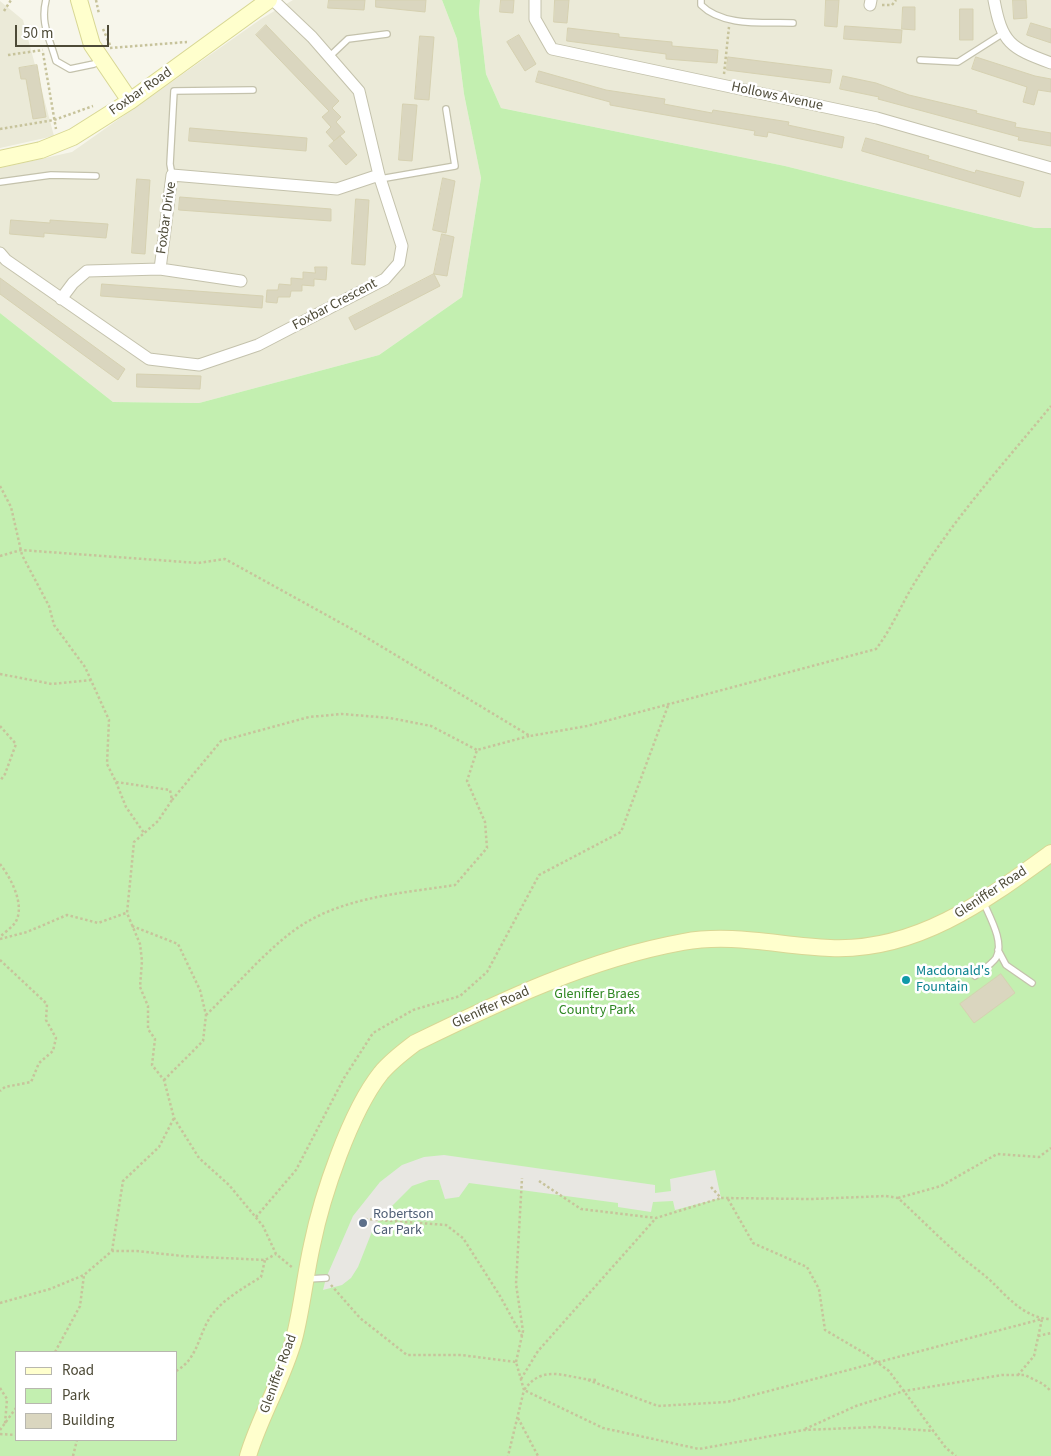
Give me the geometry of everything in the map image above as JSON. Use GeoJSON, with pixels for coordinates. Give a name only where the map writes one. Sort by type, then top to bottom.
{"type":"FeatureCollection","features":[{"type":"Feature","properties":{"kind":"main road"},"geometry":{"type":"LineString","coordinates":[[79,0],[92,44],[109,54],[130,101]]}},
{"type":"Feature","properties":{"kind":"main road","name":"Foxbar Road"},"geometry":{"type":"LineString","coordinates":[[0,159],[59,143],[73,137],[130,101],[201,47],[269,0]]}},
{"type":"Feature","properties":{"kind":"main road","name":"Gleniffer Road"},"geometry":{"type":"LineString","coordinates":[[248,1456],[294,1339],[321,1206],[357,1114],[381,1073],[395,1058],[415,1043],[575,972],[632,953],[717,938],[747,939],[831,948],[894,941],[930,929],[983,901],[1051,852]]}},
{"type":"Feature","properties":{"kind":"street","name":"Foxbar Crescent"},"geometry":{"type":"LineString","coordinates":[[0,253],[6,260],[149,359],[199,365],[258,345],[385,279],[399,263],[402,246],[380,177],[359,92],[329,57],[273,0]]}},
{"type":"Feature","properties":{"kind":"street","name":"Hollows Avenue"},"geometry":{"type":"LineString","coordinates":[[535,0],[534,19],[552,49],[877,118],[1038,166],[1051,168]]}},
{"type":"Feature","properties":{"kind":"street"},"geometry":{"type":"LineString","coordinates":[[994,0],[1002,34],[1027,54],[1051,63]]}},
{"type":"Feature","properties":{"kind":"street","name":"Foxbar Drive"},"geometry":{"type":"LineString","coordinates":[[61,299],[73,283],[87,271],[160,269],[172,175],[337,189],[380,177]]}},
{"type":"Feature","properties":{"kind":"street"},"geometry":{"type":"LineString","coordinates":[[160,269],[241,281]]}},
{"type":"Feature","properties":{"kind":"lane"},"geometry":{"type":"LineString","coordinates":[[46,0],[43,13],[46,31],[52,43],[56,61],[70,69],[94,64],[109,54]]}},
{"type":"Feature","properties":{"kind":"lane"},"geometry":{"type":"LineString","coordinates":[[701,0],[701,5],[708,11],[729,20],[793,23]]}},
{"type":"Feature","properties":{"kind":"lane"},"geometry":{"type":"LineString","coordinates":[[329,57],[348,39],[387,34]]}},
{"type":"Feature","properties":{"kind":"lane"},"geometry":{"type":"LineString","coordinates":[[920,60],[958,62],[1002,34]]}},
{"type":"Feature","properties":{"kind":"lane"},"geometry":{"type":"LineString","coordinates":[[172,175],[170,164],[174,91],[253,90]]}},
{"type":"Feature","properties":{"kind":"lane"},"geometry":{"type":"LineString","coordinates":[[380,177],[455,166],[446,109]]}},
{"type":"Feature","properties":{"kind":"lane"},"geometry":{"type":"LineString","coordinates":[[0,182],[52,175],[96,176]]}},
{"type":"Feature","properties":{"kind":"lane"},"geometry":{"type":"LineString","coordinates":[[975,976],[995,958],[998,950],[998,943],[983,901]]}},
{"type":"Feature","properties":{"kind":"lane"},"geometry":{"type":"LineString","coordinates":[[998,950],[1006,965],[1032,982]]}},
{"type":"Feature","properties":{"kind":"lane"},"geometry":{"type":"LineString","coordinates":[[305,1279],[326,1278]]}},
{"type":"Feature","properties":{"kind":"path"},"geometry":{"type":"LineString","coordinates":[[4,11],[12,0]]}},
{"type":"Feature","properties":{"kind":"path"},"geometry":{"type":"LineString","coordinates":[[96,0],[100,17]]}},
{"type":"Feature","properties":{"kind":"path"},"geometry":{"type":"LineString","coordinates":[[870,2],[892,5],[896,0]]}},
{"type":"Feature","properties":{"kind":"path"},"geometry":{"type":"LineString","coordinates":[[723,85],[729,20]]}},
{"type":"Feature","properties":{"kind":"path"},"geometry":{"type":"LineString","coordinates":[[101,25],[109,54]]}},
{"type":"Feature","properties":{"kind":"path"},"geometry":{"type":"LineString","coordinates":[[92,44],[109,54],[194,41],[201,47]]}},
{"type":"Feature","properties":{"kind":"path"},"geometry":{"type":"LineString","coordinates":[[8,54],[42,50],[52,43]]}},
{"type":"Feature","properties":{"kind":"path"},"geometry":{"type":"LineString","coordinates":[[42,50],[59,143]]}},
{"type":"Feature","properties":{"kind":"path"},"geometry":{"type":"LineString","coordinates":[[0,129],[54,120],[83,111],[99,103]]}},
{"type":"Feature","properties":{"kind":"path"},"geometry":{"type":"LineString","coordinates":[[305,1279],[276,1254],[263,1226],[256,1217],[229,1185],[199,1158],[174,1118],[164,1080],[152,1065],[155,1039],[148,1028],[148,1006],[140,987],[142,961],[140,944],[127,913],[134,842],[158,821],[172,800],[221,741],[309,717],[342,714],[390,718],[431,726],[477,750],[530,736],[587,726],[876,648],[890,631],[916,580],[949,534],[1051,406]]}},
{"type":"Feature","properties":{"kind":"path"},"geometry":{"type":"LineString","coordinates":[[0,486],[10,507],[21,550],[49,606],[54,625],[85,667],[109,720],[107,764],[126,807],[144,834]]}},
{"type":"Feature","properties":{"kind":"path"},"geometry":{"type":"LineString","coordinates":[[0,556],[21,550],[198,563],[225,559],[359,633],[530,736]]}},
{"type":"Feature","properties":{"kind":"path"},"geometry":{"type":"LineString","coordinates":[[0,674],[52,684],[91,680]]}},
{"type":"Feature","properties":{"kind":"path"},"geometry":{"type":"LineString","coordinates":[[256,1217],[296,1170],[344,1078],[373,1033],[413,1010],[460,996],[487,972],[539,874],[621,832],[669,703]]}},
{"type":"Feature","properties":{"kind":"path"},"geometry":{"type":"LineString","coordinates":[[0,726],[16,744],[5,774],[0,781]]}},
{"type":"Feature","properties":{"kind":"path"},"geometry":{"type":"LineString","coordinates":[[206,1015],[288,934],[324,913],[370,898],[455,885],[487,848],[485,822],[466,781],[477,750]]}},
{"type":"Feature","properties":{"kind":"path"},"geometry":{"type":"LineString","coordinates":[[116,782],[170,790],[172,800]]}},
{"type":"Feature","properties":{"kind":"path"},"geometry":{"type":"LineString","coordinates":[[0,864],[7,873],[19,902],[16,922],[0,938]]}},
{"type":"Feature","properties":{"kind":"path"},"geometry":{"type":"LineString","coordinates":[[0,938],[27,932],[67,915],[98,923],[127,913]]}},
{"type":"Feature","properties":{"kind":"path"},"geometry":{"type":"LineString","coordinates":[[132,926],[178,944],[200,990],[206,1015],[203,1041],[164,1080]]}},
{"type":"Feature","properties":{"kind":"path"},"geometry":{"type":"LineString","coordinates":[[0,960],[46,1004],[46,1020],[56,1038],[53,1051],[39,1063],[31,1082],[5,1087],[0,1091]]}},
{"type":"Feature","properties":{"kind":"path"},"geometry":{"type":"LineString","coordinates":[[0,1303],[50,1288],[84,1275],[112,1251],[123,1181],[159,1147],[174,1118]]}},
{"type":"Feature","properties":{"kind":"path"},"geometry":{"type":"LineString","coordinates":[[539,1181],[581,1209],[656,1218],[721,1198],[812,1199],[886,1196],[898,1198],[941,1186],[997,1154],[1039,1157],[1051,1148]]}},
{"type":"Feature","properties":{"kind":"path"},"geometry":{"type":"LineString","coordinates":[[522,1178],[516,1284],[523,1330],[516,1362],[524,1390],[603,1428],[699,1449],[804,1430],[876,1427],[934,1431]]}},
{"type":"Feature","properties":{"kind":"path"},"geometry":{"type":"LineString","coordinates":[[711,1187],[721,1198]]}},
{"type":"Feature","properties":{"kind":"path"},"geometry":{"type":"LineString","coordinates":[[728,1198],[753,1242],[807,1267],[819,1289],[825,1330],[866,1354],[889,1372],[946,1448],[956,1456]]}},
{"type":"Feature","properties":{"kind":"path"},"geometry":{"type":"LineString","coordinates":[[898,1198],[957,1254],[994,1284],[1001,1293],[1027,1312],[1042,1319],[1051,1320]]}},
{"type":"Feature","properties":{"kind":"path"},"geometry":{"type":"LineString","coordinates":[[521,1379],[538,1351],[656,1218]]}},
{"type":"Feature","properties":{"kind":"path"},"geometry":{"type":"LineString","coordinates":[[365,1220],[446,1225],[463,1238],[500,1296],[522,1336]]}},
{"type":"Feature","properties":{"kind":"path"},"geometry":{"type":"LineString","coordinates":[[112,1251],[264,1260],[276,1254]]}},
{"type":"Feature","properties":{"kind":"path"},"geometry":{"type":"LineString","coordinates":[[178,1369],[193,1357],[212,1315],[239,1291],[261,1277],[264,1260]]}},
{"type":"Feature","properties":{"kind":"path"},"geometry":{"type":"LineString","coordinates":[[56,1351],[80,1306],[84,1275]]}},
{"type":"Feature","properties":{"kind":"path"},"geometry":{"type":"LineString","coordinates":[[326,1278],[345,1303],[360,1318],[407,1355],[461,1355],[516,1362]]}},
{"type":"Feature","properties":{"kind":"path"},"geometry":{"type":"LineString","coordinates":[[1018,1375],[1034,1356],[1042,1319]]}},
{"type":"Feature","properties":{"kind":"path"},"geometry":{"type":"LineString","coordinates":[[508,1456],[524,1390],[531,1379],[542,1374],[562,1374],[588,1380],[658,1406],[727,1402],[1042,1319]]}},
{"type":"Feature","properties":{"kind":"path"},"geometry":{"type":"LineString","coordinates":[[1038,1336],[1051,1333]]}},
{"type":"Feature","properties":{"kind":"path"},"geometry":{"type":"LineString","coordinates":[[804,1430],[856,1406],[904,1391],[1002,1375],[1026,1375],[1043,1384],[1051,1391]]}},
{"type":"Feature","properties":{"kind":"path"},"geometry":{"type":"LineString","coordinates":[[588,1380],[596,1380]]}},
{"type":"Feature","properties":{"kind":"path"},"geometry":{"type":"LineString","coordinates":[[0,1388],[7,1399],[5,1424]]}},
{"type":"Feature","properties":{"kind":"path"},"geometry":{"type":"LineString","coordinates":[[0,1430],[15,1409]]}},
{"type":"Feature","properties":{"kind":"path"},"geometry":{"type":"LineString","coordinates":[[518,1418],[538,1456]]}},
{"type":"Feature","properties":{"kind":"path"},"geometry":{"type":"LineString","coordinates":[[0,1434],[15,1435]]}},
{"type":"Feature","properties":{"kind":"path"},"geometry":{"type":"LineString","coordinates":[[73,1456],[77,1441]]}},
{"type":"Feature","properties":{"kind":"shaded area"},"geometry":{"type":"Polygon","coordinates":[[[293,0],[442,0],[457,39],[464,94],[481,178],[462,297],[379,355],[199,403],[113,402],[0,313],[0,168],[72,152],[261,19],[293,0]]]}},
{"type":"Feature","properties":{"kind":"shaded area"},"geometry":{"type":"Polygon","coordinates":[[[480,0],[1051,0],[1051,228],[1035,228],[785,166],[501,108],[486,74],[479,13],[480,0]]]}},
{"type":"Feature","properties":{"kind":"shaded area"},"geometry":{"type":"Polygon","coordinates":[[[0,1],[23,20],[54,136],[0,148],[0,1]]]}},
{"type":"Feature","properties":{"kind":"shaded area","name":"Robertson Car Park"},"geometry":{"type":"Polygon","coordinates":[[[444,1155],[655,1185],[655,1193],[671,1191],[670,1179],[715,1170],[721,1198],[675,1210],[673,1201],[653,1202],[651,1212],[618,1207],[618,1203],[469,1183],[459,1197],[445,1199],[439,1180],[429,1180],[412,1186],[380,1218],[373,1229],[358,1267],[351,1278],[342,1285],[323,1290],[326,1278],[353,1216],[380,1182],[402,1165],[424,1157],[444,1155]]]}},
{"type":"Feature","properties":{"kind":"green space","name":"Gleniffer Braes Country Park"},"geometry":{"type":"Polygon","coordinates":[[[442,0],[480,0],[479,13],[486,74],[501,108],[785,166],[1035,228],[1051,228],[1051,1456],[0,1456],[0,313],[113,402],[199,403],[379,355],[462,297],[481,178],[464,94],[457,39],[442,0]]]}},
{"type":"Feature","properties":{"kind":"building"},"geometry":{"type":"Polygon","coordinates":[[[329,0],[365,0],[364,10],[328,8],[329,0]]]}},
{"type":"Feature","properties":{"kind":"building"},"geometry":{"type":"Polygon","coordinates":[[[376,0],[426,0],[425,12],[376,7],[376,0]]]}},
{"type":"Feature","properties":{"kind":"building"},"geometry":{"type":"Polygon","coordinates":[[[501,0],[514,0],[513,13],[500,12],[501,0]]]}},
{"type":"Feature","properties":{"kind":"building"},"geometry":{"type":"Polygon","coordinates":[[[555,0],[569,0],[567,23],[554,22],[555,0]]]}},
{"type":"Feature","properties":{"kind":"building"},"geometry":{"type":"Polygon","coordinates":[[[826,0],[839,0],[837,27],[825,26],[826,0]]]}},
{"type":"Feature","properties":{"kind":"building"},"geometry":{"type":"Polygon","coordinates":[[[1013,0],[1026,0],[1027,18],[1014,19],[1013,0]]]}},
{"type":"Feature","properties":{"kind":"building"},"geometry":{"type":"Polygon","coordinates":[[[903,7],[915,7],[915,30],[902,29],[903,7]]]}},
{"type":"Feature","properties":{"kind":"building"},"geometry":{"type":"Polygon","coordinates":[[[960,9],[973,9],[973,40],[960,40],[960,9]]]}},
{"type":"Feature","properties":{"kind":"building"},"geometry":{"type":"Polygon","coordinates":[[[1031,23],[1051,29],[1051,43],[1027,35],[1031,23]]]}},
{"type":"Feature","properties":{"kind":"building"},"geometry":{"type":"Polygon","coordinates":[[[266,25],[339,101],[332,108],[341,117],[336,122],[345,132],[334,141],[326,132],[331,127],[322,117],[329,111],[256,35],[266,25]]]}},
{"type":"Feature","properties":{"kind":"building"},"geometry":{"type":"Polygon","coordinates":[[[845,26],[902,30],[901,43],[844,39],[845,26]]]}},
{"type":"Feature","properties":{"kind":"building"},"geometry":{"type":"Polygon","coordinates":[[[568,28],[619,34],[619,37],[672,42],[672,46],[718,50],[717,63],[666,59],[666,54],[567,41],[568,28]]]}},
{"type":"Feature","properties":{"kind":"building"},"geometry":{"type":"Polygon","coordinates":[[[519,35],[536,64],[525,71],[507,42],[519,35]]]}},
{"type":"Feature","properties":{"kind":"building"},"geometry":{"type":"Polygon","coordinates":[[[420,36],[434,37],[429,100],[415,99],[420,36]]]}},
{"type":"Feature","properties":{"kind":"building"},"geometry":{"type":"Polygon","coordinates":[[[728,57],[832,70],[830,83],[727,70],[728,57]]]}},
{"type":"Feature","properties":{"kind":"building"},"geometry":{"type":"Polygon","coordinates":[[[976,57],[1035,76],[1051,79],[1051,92],[1038,90],[1034,105],[1023,102],[1027,87],[972,69],[976,57]]]}},
{"type":"Feature","properties":{"kind":"building"},"geometry":{"type":"Polygon","coordinates":[[[37,65],[46,117],[33,119],[26,79],[21,79],[19,68],[37,65]]]}},
{"type":"Feature","properties":{"kind":"building"},"geometry":{"type":"Polygon","coordinates":[[[539,71],[606,90],[665,99],[664,104],[712,113],[713,110],[789,122],[788,125],[844,137],[842,148],[768,132],[767,137],[754,135],[755,131],[610,105],[610,102],[536,82],[539,71]]]}},
{"type":"Feature","properties":{"kind":"building"},"geometry":{"type":"Polygon","coordinates":[[[843,76],[876,83],[909,95],[977,111],[976,113],[1016,123],[1015,127],[1051,133],[1051,146],[1018,140],[1019,137],[878,99],[879,97],[840,89],[843,76]]]}},
{"type":"Feature","properties":{"kind":"building"},"geometry":{"type":"Polygon","coordinates":[[[403,104],[417,105],[412,161],[399,160],[403,104]]]}},
{"type":"Feature","properties":{"kind":"building"},"geometry":{"type":"Polygon","coordinates":[[[190,128],[307,138],[306,151],[189,141],[190,128]]]}},
{"type":"Feature","properties":{"kind":"building"},"geometry":{"type":"Polygon","coordinates":[[[340,136],[357,155],[346,165],[329,146],[340,136]]]}},
{"type":"Feature","properties":{"kind":"building"},"geometry":{"type":"Polygon","coordinates":[[[866,138],[929,156],[928,159],[975,173],[976,170],[1024,182],[1020,197],[862,151],[866,138]]]}},
{"type":"Feature","properties":{"kind":"building"},"geometry":{"type":"Polygon","coordinates":[[[443,178],[455,181],[446,233],[433,230],[443,178]]]}},
{"type":"Feature","properties":{"kind":"building"},"geometry":{"type":"Polygon","coordinates":[[[137,179],[150,180],[145,254],[132,253],[137,179]]]}},
{"type":"Feature","properties":{"kind":"building"},"geometry":{"type":"Polygon","coordinates":[[[180,197],[331,209],[331,221],[179,210],[180,197]]]}},
{"type":"Feature","properties":{"kind":"building"},"geometry":{"type":"Polygon","coordinates":[[[356,199],[369,200],[365,265],[352,264],[356,199]]]}},
{"type":"Feature","properties":{"kind":"building"},"geometry":{"type":"Polygon","coordinates":[[[11,220],[50,223],[50,220],[108,224],[106,238],[44,233],[44,237],[10,234],[11,220]]]}},
{"type":"Feature","properties":{"kind":"building"},"geometry":{"type":"Polygon","coordinates":[[[442,234],[454,237],[447,276],[434,274],[442,234]]]}},
{"type":"Feature","properties":{"kind":"building"},"geometry":{"type":"Polygon","coordinates":[[[315,267],[327,267],[326,280],[314,279],[314,286],[302,285],[302,291],[291,291],[290,297],[278,297],[277,303],[266,302],[267,290],[278,290],[279,284],[291,285],[291,278],[303,279],[303,272],[315,273],[315,267]]]}},
{"type":"Feature","properties":{"kind":"building"},"geometry":{"type":"Polygon","coordinates":[[[434,274],[440,286],[355,330],[349,318],[434,274]]]}},
{"type":"Feature","properties":{"kind":"building"},"geometry":{"type":"Polygon","coordinates":[[[0,278],[125,369],[118,380],[0,294],[0,278]]]}},
{"type":"Feature","properties":{"kind":"building"},"geometry":{"type":"Polygon","coordinates":[[[102,284],[263,296],[262,308],[101,296],[102,284]]]}},
{"type":"Feature","properties":{"kind":"building"},"geometry":{"type":"Polygon","coordinates":[[[137,374],[201,376],[200,389],[137,387],[137,374]]]}},
{"type":"Feature","properties":{"kind":"building"},"geometry":{"type":"Polygon","coordinates":[[[1001,974],[1015,993],[974,1023],[960,1004],[1001,974]]]}},
{"type":"Feature","properties":{"kind":"place","name":"Macdonald's Fountain"},"geometry":{"type":"Point","coordinates":[906,980]}},
{"type":"Feature","properties":{"kind":"place","name":"Robertson Car Park"},"geometry":{"type":"Point","coordinates":[363,1223]}}]}
